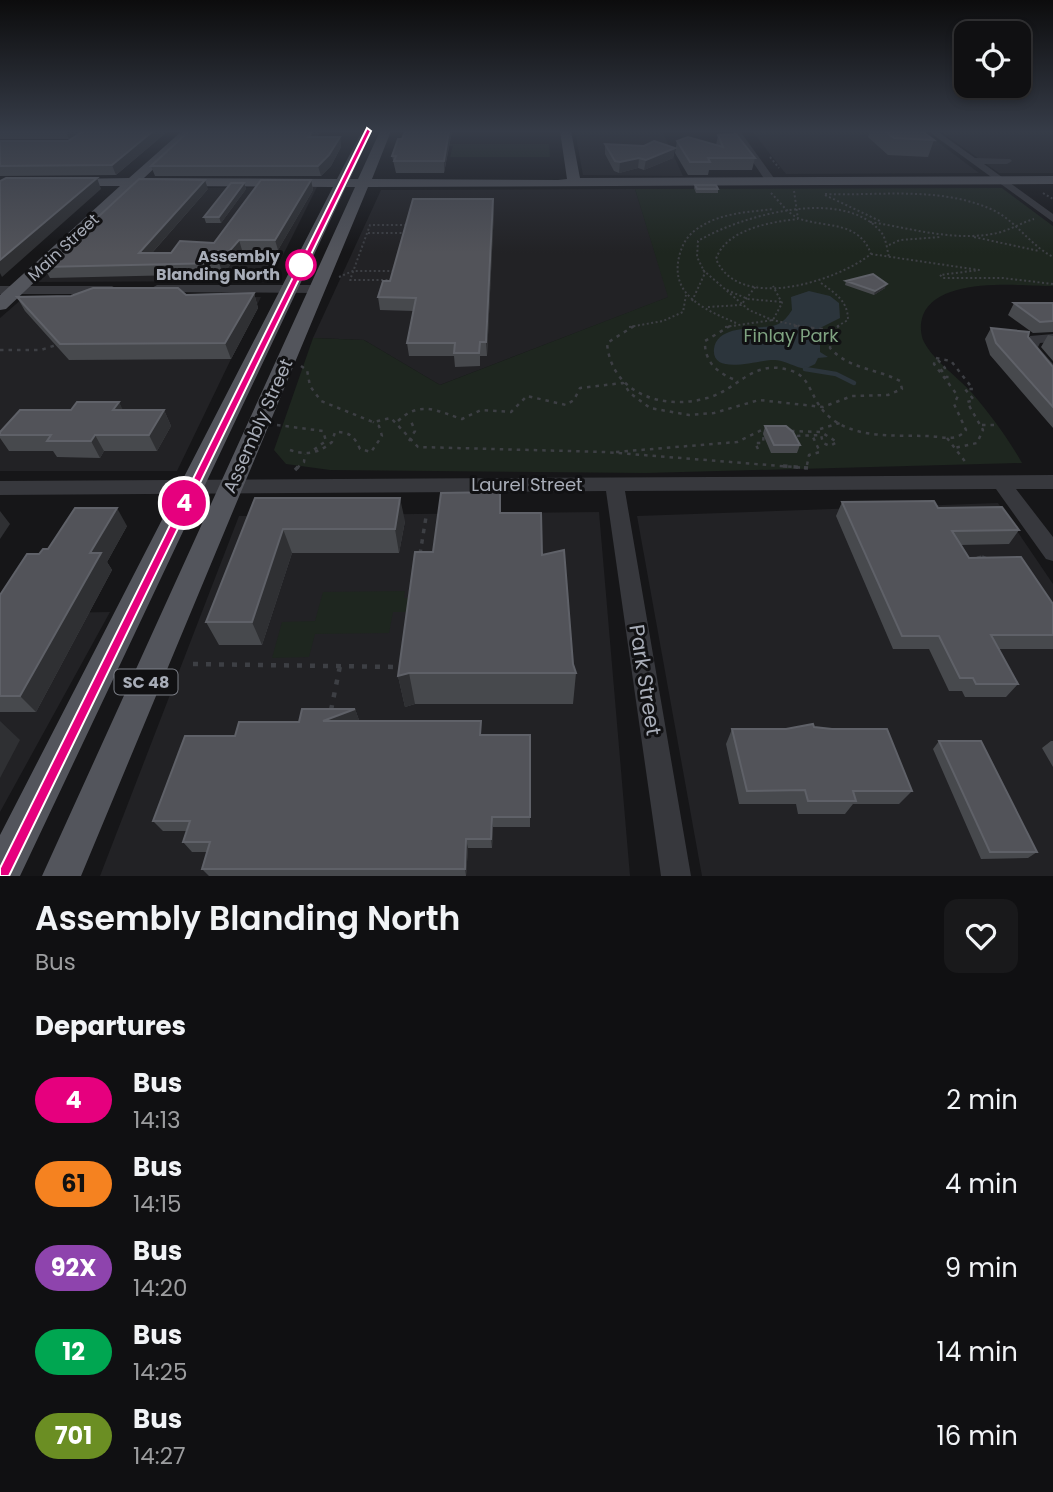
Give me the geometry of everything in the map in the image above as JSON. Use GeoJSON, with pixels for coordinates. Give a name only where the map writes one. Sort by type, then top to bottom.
{"type":"FeatureCollection","features":[{"type":"Feature","properties":{"kind":"main road","name":"Main Street"},"geometry":{"type":"LineString","coordinates":[[129,183],[140,172]]}},
{"type":"Feature","properties":{"kind":"main road","name":"Main Street"},"geometry":{"type":"LineString","coordinates":[[0,305],[6,292],[142,172]]}},
{"type":"Feature","properties":{"kind":"main road","name":"Assembly Street"},"geometry":{"type":"LineString","coordinates":[[0,876],[347,172]]}},
{"type":"Feature","properties":{"kind":"main road","name":"Assembly Street"},"geometry":{"type":"LineString","coordinates":[[61,876],[231,488],[325,284],[368,172]]}},
{"type":"Feature","properties":{"kind":"main road"},"geometry":{"type":"LineString","coordinates":[[572,172],[574,182]]}},
{"type":"Feature","properties":{"kind":"main road"},"geometry":{"type":"LineString","coordinates":[[50,182],[364,181],[769,185],[1053,180]]}},
{"type":"Feature","properties":{"kind":"street"},"geometry":{"type":"LineString","coordinates":[[761,172],[769,185]]}},
{"type":"Feature","properties":{"kind":"street"},"geometry":{"type":"LineString","coordinates":[[988,172],[1052,218]]}},
{"type":"Feature","properties":{"kind":"street"},"geometry":{"type":"LineString","coordinates":[[248,199],[260,182]]}},
{"type":"Feature","properties":{"kind":"street"},"geometry":{"type":"LineString","coordinates":[[6,292],[290,289],[325,284]]}},
{"type":"Feature","properties":{"kind":"street"},"geometry":{"type":"LineString","coordinates":[[1053,338],[1035,339],[1030,346],[1053,374]]}},
{"type":"Feature","properties":{"kind":"street"},"geometry":{"type":"LineString","coordinates":[[1002,482],[1053,553]]}},
{"type":"Feature","properties":{"kind":"street","name":"Laurel Street"},"geometry":{"type":"LineString","coordinates":[[0,488],[1053,482]]}},
{"type":"Feature","properties":{"kind":"street","name":"Park Street"},"geometry":{"type":"LineString","coordinates":[[615,485],[676,876]]}},
{"type":"Feature","properties":{"kind":"path"},"geometry":{"type":"LineString","coordinates":[[769,185],[798,219]]}},
{"type":"Feature","properties":{"kind":"path"},"geometry":{"type":"LineString","coordinates":[[798,191],[794,191],[798,219]]}},
{"type":"Feature","properties":{"kind":"path"},"geometry":{"type":"LineString","coordinates":[[888,224],[855,212],[822,194],[946,197],[986,208],[1016,226],[1043,252]]}},
{"type":"Feature","properties":{"kind":"path"},"geometry":{"type":"LineString","coordinates":[[1037,197],[1053,197]]}},
{"type":"Feature","properties":{"kind":"path"},"geometry":{"type":"LineString","coordinates":[[821,283],[845,302],[849,311],[848,320],[832,330],[799,327],[773,320],[741,305],[703,270],[696,249],[698,241],[723,225],[797,206],[851,214],[869,222],[948,236]]}},
{"type":"Feature","properties":{"kind":"path"},"geometry":{"type":"LineString","coordinates":[[736,323],[692,301],[686,295],[677,279],[680,246],[693,231],[713,220],[738,213],[787,208]]}},
{"type":"Feature","properties":{"kind":"path"},"geometry":{"type":"LineString","coordinates":[[851,214],[855,212]]}},
{"type":"Feature","properties":{"kind":"path"},"geometry":{"type":"LineString","coordinates":[[971,237],[997,233],[1030,220],[1052,218]]}},
{"type":"Feature","properties":{"kind":"path"},"geometry":{"type":"LineString","coordinates":[[798,219],[823,222],[858,234],[869,244],[871,254],[858,267],[821,283],[774,286],[758,285],[729,276],[720,269],[716,259],[722,246],[761,226],[798,219]]}},
{"type":"Feature","properties":{"kind":"path"},"geometry":{"type":"LineString","coordinates":[[869,222],[889,245],[889,257]]}},
{"type":"Feature","properties":{"kind":"path"},"geometry":{"type":"LineString","coordinates":[[397,280],[350,280],[370,225],[413,225]]}},
{"type":"Feature","properties":{"kind":"path"},"geometry":{"type":"LineString","coordinates":[[392,233],[394,225]]}},
{"type":"Feature","properties":{"kind":"path"},"geometry":{"type":"LineString","coordinates":[[368,233],[416,233]]}},
{"type":"Feature","properties":{"kind":"path"},"geometry":{"type":"LineString","coordinates":[[889,245],[900,240],[971,237],[1043,252],[1053,257]]}},
{"type":"Feature","properties":{"kind":"path"},"geometry":{"type":"LineString","coordinates":[[871,254],[979,270],[940,275],[943,278],[1003,278],[1053,284]]}},
{"type":"Feature","properties":{"kind":"path"},"geometry":{"type":"LineString","coordinates":[[692,301],[699,290],[703,270]]}},
{"type":"Feature","properties":{"kind":"path"},"geometry":{"type":"LineString","coordinates":[[325,284],[353,271],[399,271]]}},
{"type":"Feature","properties":{"kind":"path"},"geometry":{"type":"LineString","coordinates":[[377,280],[380,271]]}},
{"type":"Feature","properties":{"kind":"path"},"geometry":{"type":"LineString","coordinates":[[707,307],[741,305],[758,285]]}},
{"type":"Feature","properties":{"kind":"path"},"geometry":{"type":"LineString","coordinates":[[774,286],[782,302]]}},
{"type":"Feature","properties":{"kind":"path"},"geometry":{"type":"LineString","coordinates":[[721,287],[748,299],[782,302]]}},
{"type":"Feature","properties":{"kind":"path"},"geometry":{"type":"LineString","coordinates":[[686,295],[683,312],[673,318],[628,325],[607,344],[608,364],[628,393],[644,404],[687,415],[711,414],[747,401],[792,401],[821,408],[840,423],[866,433],[891,438],[961,436],[966,425],[954,404],[958,396],[934,364],[935,358]]}},
{"type":"Feature","properties":{"kind":"path"},"geometry":{"type":"LineString","coordinates":[[773,320],[782,302]]}},
{"type":"Feature","properties":{"kind":"path"},"geometry":{"type":"LineString","coordinates":[[738,381],[713,367],[704,349],[709,336],[736,323],[773,320]]}},
{"type":"Feature","properties":{"kind":"path"},"geometry":{"type":"LineString","coordinates":[[821,408],[847,397],[887,397],[902,389],[900,381],[894,377],[857,369],[835,355],[829,341],[832,330]]}},
{"type":"Feature","properties":{"kind":"path"},"geometry":{"type":"LineString","coordinates":[[0,350],[41,350],[56,345]]}},
{"type":"Feature","properties":{"kind":"path"},"geometry":{"type":"LineString","coordinates":[[935,358],[945,368],[940,368],[947,377],[952,377]]}},
{"type":"Feature","properties":{"kind":"path"},"geometry":{"type":"LineString","coordinates":[[935,358],[951,361],[973,388],[965,389],[974,400],[967,402],[982,425],[982,438],[977,443],[954,448]]}},
{"type":"Feature","properties":{"kind":"path"},"geometry":{"type":"LineString","coordinates":[[290,450],[307,453],[329,446],[335,432],[339,430],[355,437],[360,449],[371,452],[382,436],[379,426],[373,422],[316,397],[304,367]]}},
{"type":"Feature","properties":{"kind":"path"},"geometry":{"type":"LineString","coordinates":[[398,421],[406,412],[418,407],[432,407],[462,418],[481,410],[512,412],[527,396],[566,405],[574,400],[580,388],[623,383],[651,397],[688,402],[722,393],[756,370],[786,369],[808,382],[821,408]]}},
{"type":"Feature","properties":{"kind":"path"},"geometry":{"type":"LineString","coordinates":[[373,422],[382,419],[398,421],[405,427],[409,441],[414,446],[430,448],[605,452],[663,459],[807,466]]}},
{"type":"Feature","properties":{"kind":"path"},"geometry":{"type":"LineString","coordinates":[[409,441],[415,431],[410,419]]}},
{"type":"Feature","properties":{"kind":"path"},"geometry":{"type":"LineString","coordinates":[[817,430],[832,436],[835,445],[826,445],[821,435],[802,437],[787,431],[802,433],[840,423]]}},
{"type":"Feature","properties":{"kind":"path"},"geometry":{"type":"LineString","coordinates":[[277,425],[323,431],[326,441],[307,453],[304,462],[295,470]]}},
{"type":"Feature","properties":{"kind":"path"},"geometry":{"type":"LineString","coordinates":[[982,425],[995,425]]}},
{"type":"Feature","properties":{"kind":"path"},"geometry":{"type":"LineString","coordinates":[[605,452],[737,442],[748,439],[765,427],[781,429],[762,433],[763,443],[755,443],[758,449]]}},
{"type":"Feature","properties":{"kind":"path"},"geometry":{"type":"LineString","coordinates":[[810,470],[807,466],[809,455],[820,452],[812,435]]}},
{"type":"Feature","properties":{"kind":"path"},"geometry":{"type":"LineString","coordinates":[[947,438],[967,464]]}},
{"type":"Feature","properties":{"kind":"path"},"geometry":{"type":"LineString","coordinates":[[420,558],[426,517]]}},
{"type":"Feature","properties":{"kind":"path"},"geometry":{"type":"LineString","coordinates":[[993,561],[996,567],[990,570],[978,560],[985,557],[993,561],[1005,561]]}},
{"type":"Feature","properties":{"kind":"path"},"geometry":{"type":"LineString","coordinates":[[193,664],[404,667]]}},
{"type":"Feature","properties":{"kind":"path"},"geometry":{"type":"LineString","coordinates":[[328,720],[340,666]]}},
{"type":"Feature","properties":{"kind":"shaded area"},"geometry":{"type":"Polygon","coordinates":[[[582,172],[681,172],[683,176],[583,175],[582,172]]]}},
{"type":"Feature","properties":{"kind":"shaded area"},"geometry":{"type":"Polygon","coordinates":[[[784,172],[979,173],[786,174],[784,172]]]}},
{"type":"Feature","properties":{"kind":"shaded area"},"geometry":{"type":"Polygon","coordinates":[[[997,172],[1053,172],[1053,173],[997,172]]]}},
{"type":"Feature","properties":{"kind":"shaded area"},"geometry":{"type":"Polygon","coordinates":[[[317,187],[270,281],[38,282],[138,188],[317,187]]]}},
{"type":"Feature","properties":{"kind":"shaded area"},"geometry":{"type":"Polygon","coordinates":[[[635,189],[669,297],[440,385],[364,340],[313,338],[381,190],[635,189]]]}},
{"type":"Feature","properties":{"kind":"shaded area"},"geometry":{"type":"Polygon","coordinates":[[[809,291],[830,296],[839,303],[840,318],[820,328],[820,352],[828,357],[818,358],[815,364],[805,369],[775,360],[728,365],[715,357],[714,349],[723,335],[740,329],[779,324],[792,310],[791,297],[809,291]]]}},
{"type":"Feature","properties":{"kind":"shaded area"},"geometry":{"type":"Polygon","coordinates":[[[261,297],[177,471],[0,471],[0,318],[23,298],[261,297]]]}},
{"type":"Feature","properties":{"kind":"shaded area"},"geometry":{"type":"Polygon","coordinates":[[[998,503],[1053,584],[1053,876],[702,876],[637,516],[998,503]]]}},
{"type":"Feature","properties":{"kind":"shaded area"},"geometry":{"type":"Polygon","coordinates":[[[599,512],[630,876],[100,876],[239,516],[599,512]]]}},
{"type":"Feature","properties":{"kind":"shaded area"},"geometry":{"type":"Polygon","coordinates":[[[110,612],[0,812],[0,614],[110,612]]]}},
{"type":"Feature","properties":{"kind":"green space","name":"Finlay Park"},"geometry":{"type":"Polygon","coordinates":[[[1002,188],[1053,226],[1053,286],[981,286],[946,294],[932,303],[923,315],[921,328],[928,349],[979,401],[1022,463],[646,473],[330,470],[286,464],[274,450],[313,338],[364,340],[440,385],[668,297],[635,189],[1002,188]]]}},
{"type":"Feature","properties":{"kind":"green space"},"geometry":{"type":"Polygon","coordinates":[[[405,591],[404,598],[409,598],[407,612],[393,612],[389,633],[315,634],[309,657],[272,658],[282,622],[315,621],[323,592],[405,591]]]}},
{"type":"Feature","properties":{"kind":"building"},"geometry":{"type":"Polygon","coordinates":[[[6,178],[97,178],[0,260],[0,181],[6,178]]]}},
{"type":"Feature","properties":{"kind":"building"},"geometry":{"type":"Polygon","coordinates":[[[139,179],[205,180],[139,253],[171,253],[180,241],[214,243],[261,180],[311,180],[275,240],[239,240],[219,263],[44,267],[139,179]]]}},
{"type":"Feature","properties":{"kind":"building"},"geometry":{"type":"Polygon","coordinates":[[[231,183],[244,183],[219,217],[204,217],[231,183]]]}},
{"type":"Feature","properties":{"kind":"building"},"geometry":{"type":"Polygon","coordinates":[[[695,185],[716,185],[718,189],[697,189],[695,185]]]}},
{"type":"Feature","properties":{"kind":"building"},"geometry":{"type":"Polygon","coordinates":[[[413,199],[493,199],[486,342],[480,342],[479,353],[454,353],[455,343],[407,343],[416,298],[378,297],[383,281],[390,281],[413,199]]]}},
{"type":"Feature","properties":{"kind":"building"},"geometry":{"type":"Polygon","coordinates":[[[873,274],[887,284],[875,291],[846,281],[873,274]]]}},
{"type":"Feature","properties":{"kind":"building"},"geometry":{"type":"Polygon","coordinates":[[[93,288],[178,288],[186,295],[254,293],[225,343],[60,344],[17,297],[71,296],[93,288]]]}},
{"type":"Feature","properties":{"kind":"building"},"geometry":{"type":"Polygon","coordinates":[[[1014,303],[1053,303],[1053,321],[1040,322],[1014,303]]]}},
{"type":"Feature","properties":{"kind":"building"},"geometry":{"type":"Polygon","coordinates":[[[991,328],[1029,332],[1028,337],[1053,367],[1053,407],[996,343],[991,328]]]}},
{"type":"Feature","properties":{"kind":"building"},"geometry":{"type":"Polygon","coordinates":[[[77,402],[119,402],[113,410],[164,410],[149,435],[95,435],[91,441],[47,441],[51,435],[0,435],[20,410],[71,410],[77,402]]]}},
{"type":"Feature","properties":{"kind":"building"},"geometry":{"type":"Polygon","coordinates":[[[765,426],[786,426],[800,445],[774,445],[765,426]]]}},
{"type":"Feature","properties":{"kind":"building"},"geometry":{"type":"Polygon","coordinates":[[[500,492],[500,513],[541,513],[542,555],[564,550],[573,664],[576,673],[409,673],[398,676],[415,552],[433,552],[441,493],[500,492]]]}},
{"type":"Feature","properties":{"kind":"building"},"geometry":{"type":"Polygon","coordinates":[[[255,498],[400,498],[395,529],[283,529],[252,622],[206,622],[255,498]]]}},
{"type":"Feature","properties":{"kind":"building"},"geometry":{"type":"Polygon","coordinates":[[[934,501],[938,508],[1002,507],[1019,530],[952,531],[969,558],[1021,557],[1053,604],[1053,635],[991,635],[1018,684],[976,684],[973,678],[960,678],[939,636],[902,636],[842,502],[934,501]]]}},
{"type":"Feature","properties":{"kind":"building"},"geometry":{"type":"Polygon","coordinates":[[[75,508],[117,508],[90,553],[101,553],[20,696],[0,696],[0,595],[27,554],[39,554],[43,549],[48,549],[75,508]]]}},
{"type":"Feature","properties":{"kind":"building"},"geometry":{"type":"Polygon","coordinates":[[[302,709],[355,709],[323,721],[481,721],[480,735],[530,735],[530,817],[492,817],[491,839],[466,839],[465,869],[202,869],[210,842],[183,842],[190,821],[153,821],[185,736],[235,736],[239,722],[299,722],[302,709]]]}},
{"type":"Feature","properties":{"kind":"building"},"geometry":{"type":"Polygon","coordinates":[[[813,724],[814,727],[832,729],[887,729],[912,791],[853,791],[856,801],[808,801],[805,790],[747,791],[732,729],[786,729],[813,724]]]}},
{"type":"Feature","properties":{"kind":"building"},"geometry":{"type":"Polygon","coordinates":[[[939,741],[981,741],[1037,852],[990,852],[939,741]]]}},
{"type":"Feature","properties":{"kind":"waterway"},"geometry":{"type":"LineString","coordinates":[[805,369],[836,374],[854,383]]}},
{"type":"Feature","properties":{"kind":"bus line","name":"4"},"geometry":{"type":"LineString","coordinates":[[0,876],[347,172]]}},
{"type":"Feature","properties":{"kind":"place","name":"Assembly Blanding North"},"geometry":{"type":"Point","coordinates":[301,265]}}]}
